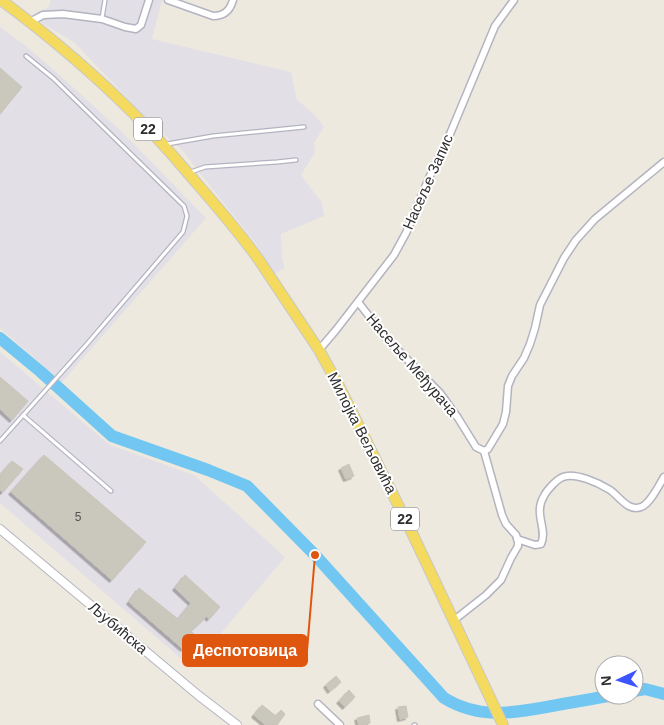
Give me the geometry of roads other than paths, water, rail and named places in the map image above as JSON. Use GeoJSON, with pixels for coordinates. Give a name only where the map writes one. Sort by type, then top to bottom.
{"type":"FeatureCollection","features":[{"type":"Feature","properties":{"kind":"main road","name":"Милојка Вељовића"},"geometry":{"type":"LineString","coordinates":[[1,0],[96,77],[133,113],[210,197],[245,240],[334,375],[413,534],[503,725]]}},
{"type":"Feature","properties":{"kind":"street"},"geometry":{"type":"LineString","coordinates":[[30,22],[38,16],[49,14],[102,19],[136,29],[141,25],[149,0]]}},
{"type":"Feature","properties":{"kind":"street"},"geometry":{"type":"LineString","coordinates":[[168,0],[212,16],[219,16],[227,12],[232,0]]}},
{"type":"Feature","properties":{"kind":"street","name":"Насеље Запис"},"geometry":{"type":"LineString","coordinates":[[319,350],[394,255],[450,134],[495,26],[514,0]]}},
{"type":"Feature","properties":{"kind":"street"},"geometry":{"type":"LineString","coordinates":[[484,451],[488,449],[503,424],[508,386],[524,358],[535,328],[540,305],[564,258],[576,240],[595,218],[664,162]]}},
{"type":"Feature","properties":{"kind":"street","name":"Насеље Међурача"},"geometry":{"type":"LineString","coordinates":[[358,302],[387,339],[440,393],[476,447],[484,451],[502,515],[517,539]]}},
{"type":"Feature","properties":{"kind":"street"},"geometry":{"type":"LineString","coordinates":[[453,621],[486,595],[500,580],[518,546],[517,539],[535,545],[541,544],[543,533],[540,508],[544,496],[563,476],[576,476],[600,484],[611,490],[630,507],[635,508],[647,504],[664,477]]}},
{"type":"Feature","properties":{"kind":"street","name":"Љубићска"},"geometry":{"type":"LineString","coordinates":[[0,529],[198,696],[237,725]]}},
{"type":"Feature","properties":{"kind":"street"},"geometry":{"type":"LineString","coordinates":[[318,704],[340,725]]}},
{"type":"Feature","properties":{"kind":"lane"},"geometry":{"type":"LineString","coordinates":[[102,19],[105,0]]}},
{"type":"Feature","properties":{"kind":"lane"},"geometry":{"type":"LineString","coordinates":[[0,441],[184,232],[187,216],[184,206],[53,78],[26,56]]}},
{"type":"Feature","properties":{"kind":"lane"},"geometry":{"type":"LineString","coordinates":[[164,145],[213,136],[304,126]]}},
{"type":"Feature","properties":{"kind":"lane"},"geometry":{"type":"LineString","coordinates":[[188,173],[205,167],[296,160]]}},
{"type":"Feature","properties":{"kind":"lane"},"geometry":{"type":"LineString","coordinates":[[23,415],[111,491]]}},
{"type":"Feature","properties":{"kind":"waterway"},"geometry":{"type":"LineString","coordinates":[[0,338],[112,436],[247,486],[315,555],[444,698],[471,710],[497,713],[524,711],[594,698]]}},
{"type":"Feature","properties":{"kind":"waterway"},"geometry":{"type":"LineString","coordinates":[[644,689],[664,694]]}},
{"type":"Feature","properties":{"kind":"place","name":"Деспотовица"},"geometry":{"type":"Point","coordinates":[315,555]}}]}
